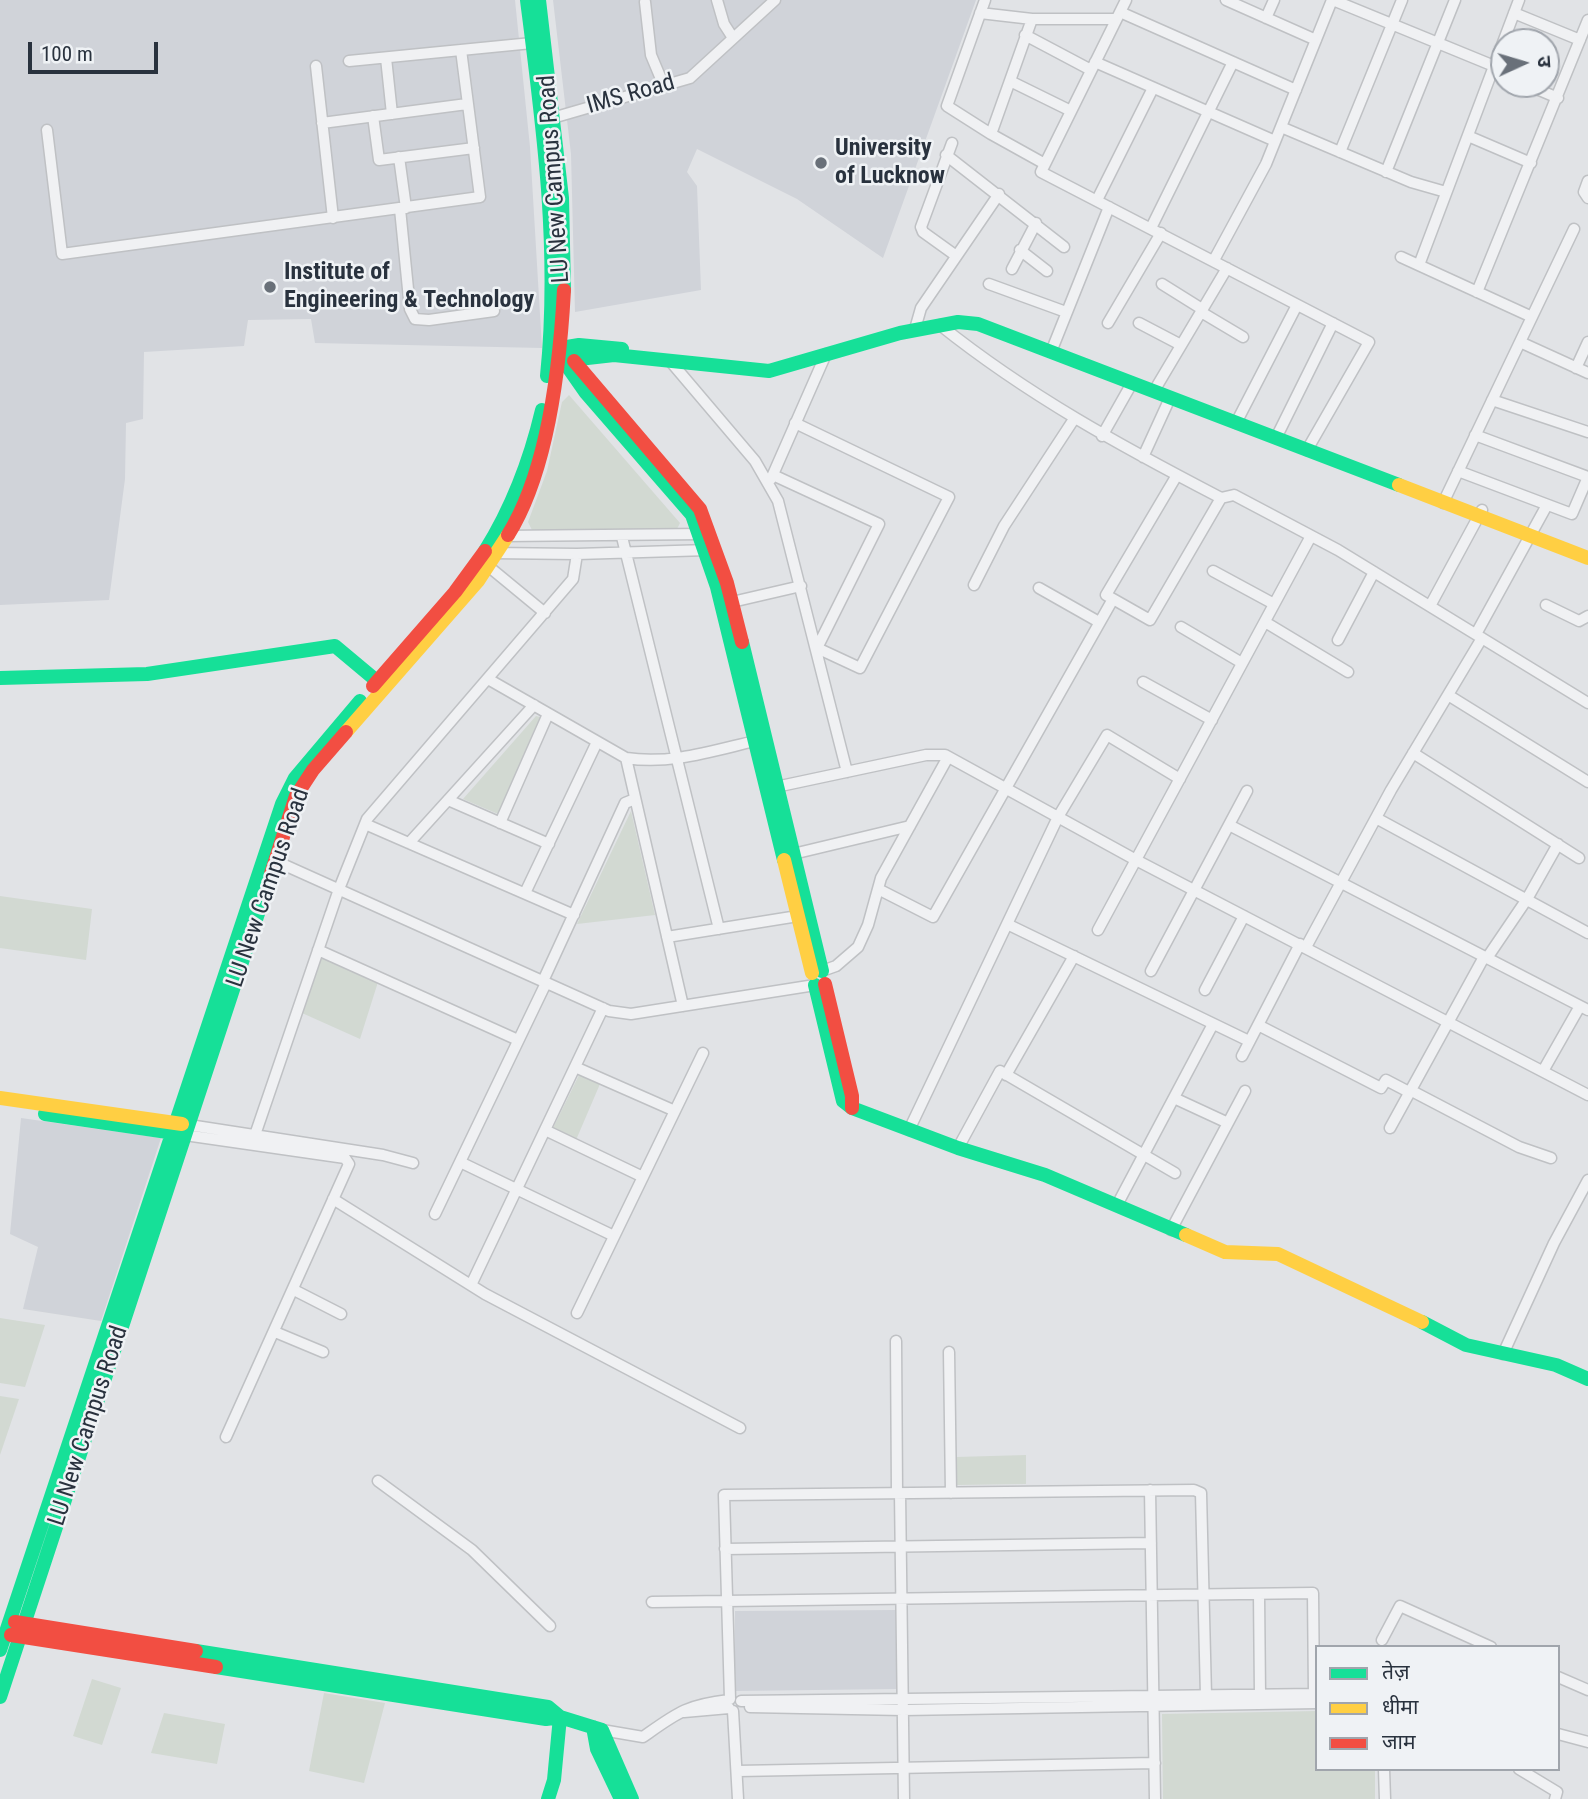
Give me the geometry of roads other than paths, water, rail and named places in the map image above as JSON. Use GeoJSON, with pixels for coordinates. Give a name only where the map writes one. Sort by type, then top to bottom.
{"type":"FeatureCollection","features":[{"type":"Feature","properties":{"kind":"street","name":"LU New Campus Road"},"geometry":{"type":"LineString","coordinates":[[0,1650],[10,1628],[180,1129],[295,778],[490,558],[526,503],[537,471],[560,358],[564,280],[562,198],[532,43],[527,0]]}},
{"type":"Feature","properties":{"kind":"street","name":"LU New Campus Road"},"geometry":{"type":"LineString","coordinates":[[540,0],[547,119]]}},
{"type":"Feature","properties":{"kind":"street"},"geometry":{"type":"LineString","coordinates":[[716,0],[724,24],[733,38]]}},
{"type":"Feature","properties":{"kind":"street","name":"IMS Road"},"geometry":{"type":"LineString","coordinates":[[547,119],[690,78],[775,0]]}},
{"type":"Feature","properties":{"kind":"street"},"geometry":{"type":"LineString","coordinates":[[985,0],[947,106],[1045,164]]}},
{"type":"Feature","properties":{"kind":"street"},"geometry":{"type":"LineString","coordinates":[[1126,0],[1041,172],[1369,342],[1308,447]]}},
{"type":"Feature","properties":{"kind":"street"},"geometry":{"type":"LineString","coordinates":[[1226,0],[1316,40]]}},
{"type":"Feature","properties":{"kind":"street"},"geometry":{"type":"LineString","coordinates":[[1266,18],[1275,0]]}},
{"type":"Feature","properties":{"kind":"street"},"geometry":{"type":"LineString","coordinates":[[1214,260],[1275,142],[1332,0],[1490,67]]}},
{"type":"Feature","properties":{"kind":"street"},"geometry":{"type":"LineString","coordinates":[[1340,152],[1402,0]]}},
{"type":"Feature","properties":{"kind":"street"},"geometry":{"type":"LineString","coordinates":[[1386,172],[1455,0]]}},
{"type":"Feature","properties":{"kind":"street"},"geometry":{"type":"LineString","coordinates":[[1508,28],[1519,0]]}},
{"type":"Feature","properties":{"kind":"street"},"geometry":{"type":"LineString","coordinates":[[646,1],[651,55],[664,86]]}},
{"type":"Feature","properties":{"kind":"street"},"geometry":{"type":"LineString","coordinates":[[980,13],[1032,19],[1118,15],[1296,90]]}},
{"type":"Feature","properties":{"kind":"street"},"geometry":{"type":"LineString","coordinates":[[1514,13],[1580,40]]}},
{"type":"Feature","properties":{"kind":"street"},"geometry":{"type":"LineString","coordinates":[[991,134],[1032,19]]}},
{"type":"Feature","properties":{"kind":"street"},"geometry":{"type":"LineString","coordinates":[[1560,93],[1588,20]]}},
{"type":"Feature","properties":{"kind":"street"},"geometry":{"type":"LineString","coordinates":[[1026,35],[1275,142]]}},
{"type":"Feature","properties":{"kind":"street"},"geometry":{"type":"LineString","coordinates":[[349,61],[532,43]]}},
{"type":"Feature","properties":{"kind":"street"},"geometry":{"type":"LineString","coordinates":[[47,130],[62,254],[480,198],[461,50]]}},
{"type":"Feature","properties":{"kind":"street"},"geometry":{"type":"LineString","coordinates":[[386,58],[393,114]]}},
{"type":"Feature","properties":{"kind":"street"},"geometry":{"type":"LineString","coordinates":[[1108,323],[1156,231],[1233,62]]}},
{"type":"Feature","properties":{"kind":"street"},"geometry":{"type":"LineString","coordinates":[[316,66],[333,218]]}},
{"type":"Feature","properties":{"kind":"street"},"geometry":{"type":"LineString","coordinates":[[1419,265],[1490,76]]}},
{"type":"Feature","properties":{"kind":"street"},"geometry":{"type":"LineString","coordinates":[[1010,81],[1071,111]]}},
{"type":"Feature","properties":{"kind":"street"},"geometry":{"type":"LineString","coordinates":[[1097,201],[1153,88]]}},
{"type":"Feature","properties":{"kind":"street"},"geometry":{"type":"LineString","coordinates":[[1477,292],[1558,98]]}},
{"type":"Feature","properties":{"kind":"street"},"geometry":{"type":"LineString","coordinates":[[322,123],[467,104]]}},
{"type":"Feature","properties":{"kind":"street"},"geometry":{"type":"LineString","coordinates":[[373,116],[379,160],[474,148]]}},
{"type":"Feature","properties":{"kind":"street"},"geometry":{"type":"LineString","coordinates":[[1281,127],[1386,172],[1446,192]]}},
{"type":"Feature","properties":{"kind":"street"},"geometry":{"type":"LineString","coordinates":[[1468,135],[1531,163]]}},
{"type":"Feature","properties":{"kind":"street"},"geometry":{"type":"LineString","coordinates":[[952,143],[921,228],[955,255]]}},
{"type":"Feature","properties":{"kind":"street"},"geometry":{"type":"LineString","coordinates":[[946,155],[1037,223],[1064,247]]}},
{"type":"Feature","properties":{"kind":"street"},"geometry":{"type":"LineString","coordinates":[[399,158],[410,309],[415,318],[429,320],[494,311]]}},
{"type":"Feature","properties":{"kind":"street"},"geometry":{"type":"LineString","coordinates":[[1588,181],[1584,192],[1588,198]]}},
{"type":"Feature","properties":{"kind":"street"},"geometry":{"type":"LineString","coordinates":[[916,326],[921,308],[999,194]]}},
{"type":"Feature","properties":{"kind":"street"},"geometry":{"type":"LineString","coordinates":[[1052,348],[1090,261],[1109,207]]}},
{"type":"Feature","properties":{"kind":"street"},"geometry":{"type":"LineString","coordinates":[[1012,269],[1037,223]]}},
{"type":"Feature","properties":{"kind":"street"},"geometry":{"type":"LineString","coordinates":[[1445,499],[1574,229]]}},
{"type":"Feature","properties":{"kind":"street"},"geometry":{"type":"LineString","coordinates":[[1020,250],[1047,271]]}},
{"type":"Feature","properties":{"kind":"street"},"geometry":{"type":"LineString","coordinates":[[1401,257],[1532,317]]}},
{"type":"Feature","properties":{"kind":"street"},"geometry":{"type":"LineString","coordinates":[[1155,388],[1227,268]]}},
{"type":"Feature","properties":{"kind":"street"},"geometry":{"type":"LineString","coordinates":[[989,284],[1066,312]]}},
{"type":"Feature","properties":{"kind":"street"},"geometry":{"type":"LineString","coordinates":[[1162,284],[1243,337]]}},
{"type":"Feature","properties":{"kind":"street"},"geometry":{"type":"LineString","coordinates":[[1237,420],[1297,304]]}},
{"type":"Feature","properties":{"kind":"street"},"geometry":{"type":"LineString","coordinates":[[597,352],[671,362],[750,367],[860,341],[951,315],[983,318],[1132,383],[1155,388],[1170,398],[1237,420]]}},
{"type":"Feature","properties":{"kind":"street"},"geometry":{"type":"LineString","coordinates":[[1139,323],[1181,345]]}},
{"type":"Feature","properties":{"kind":"street"},"geometry":{"type":"LineString","coordinates":[[1278,435],[1333,323]]}},
{"type":"Feature","properties":{"kind":"street"},"geometry":{"type":"LineString","coordinates":[[939,324],[989,364],[1102,436],[1222,498],[1234,495],[1311,536],[1588,703]]}},
{"type":"Feature","properties":{"kind":"street"},"geometry":{"type":"LineString","coordinates":[[916,326],[978,324],[1052,348],[1480,513],[1588,551]]}},
{"type":"Feature","properties":{"kind":"street"},"geometry":{"type":"LineString","coordinates":[[860,341],[769,370],[597,352],[560,358],[586,393],[692,514],[704,534],[732,602],[798,916],[852,1096],[852,1108],[958,1148],[1045,1175],[1225,1252],[1278,1254],[1354,1288],[1465,1345],[1524,1356],[1556,1365],[1588,1379]]}},
{"type":"Feature","properties":{"kind":"street"},"geometry":{"type":"LineString","coordinates":[[1520,342],[1588,373]]}},
{"type":"Feature","properties":{"kind":"street"},"geometry":{"type":"LineString","coordinates":[[1576,368],[1588,342]]}},
{"type":"Feature","properties":{"kind":"street"},"geometry":{"type":"LineString","coordinates":[[771,480],[826,354]]}},
{"type":"Feature","properties":{"kind":"street"},"geometry":{"type":"LineString","coordinates":[[671,362],[771,480],[788,533],[847,772]]}},
{"type":"Feature","properties":{"kind":"street"},"geometry":{"type":"LineString","coordinates":[[1102,436],[1132,383]]}},
{"type":"Feature","properties":{"kind":"street"},"geometry":{"type":"LineString","coordinates":[[1143,457],[1170,398]]}},
{"type":"Feature","properties":{"kind":"street"},"geometry":{"type":"LineString","coordinates":[[1492,400],[1588,432]]}},
{"type":"Feature","properties":{"kind":"street"},"geometry":{"type":"LineString","coordinates":[[974,585],[1004,526],[1074,419]]}},
{"type":"Feature","properties":{"kind":"street"},"geometry":{"type":"LineString","coordinates":[[796,423],[949,497],[860,668],[817,648]]}},
{"type":"Feature","properties":{"kind":"street"},"geometry":{"type":"LineString","coordinates":[[1458,471],[1572,514],[1584,498],[1588,477],[1475,435]]}},
{"type":"Feature","properties":{"kind":"street"},"geometry":{"type":"LineString","coordinates":[[1177,475],[1106,595],[1150,620],[1222,498]]}},
{"type":"Feature","properties":{"kind":"street"},"geometry":{"type":"LineString","coordinates":[[771,480],[879,524],[817,648]]}},
{"type":"Feature","properties":{"kind":"street"},"geometry":{"type":"LineString","coordinates":[[1242,1056],[1448,695],[1547,505]]}},
{"type":"Feature","properties":{"kind":"street"},"geometry":{"type":"LineString","coordinates":[[1430,606],[1480,513]]}},
{"type":"Feature","properties":{"kind":"street"},"geometry":{"type":"LineString","coordinates":[[1533,533],[1588,558]]}},
{"type":"Feature","properties":{"kind":"street"},"geometry":{"type":"LineString","coordinates":[[502,536],[622,537],[704,534]]}},
{"type":"Feature","properties":{"kind":"street"},"geometry":{"type":"LineString","coordinates":[[1098,930],[1311,536]]}},
{"type":"Feature","properties":{"kind":"street"},"geometry":{"type":"LineString","coordinates":[[622,537],[719,929]]}},
{"type":"Feature","properties":{"kind":"street"},"geometry":{"type":"LineString","coordinates":[[490,558],[710,550]]}},
{"type":"Feature","properties":{"kind":"street"},"geometry":{"type":"LineString","coordinates":[[710,550],[755,741],[793,854],[819,979]]}},
{"type":"Feature","properties":{"kind":"street"},"geometry":{"type":"LineString","coordinates":[[254,1135],[339,889],[365,824],[573,579],[577,554]]}},
{"type":"Feature","properties":{"kind":"street"},"geometry":{"type":"LineString","coordinates":[[490,558],[545,613]]}},
{"type":"Feature","properties":{"kind":"street"},"geometry":{"type":"LineString","coordinates":[[1213,571],[1274,604]]}},
{"type":"Feature","properties":{"kind":"street"},"geometry":{"type":"LineString","coordinates":[[1338,640],[1374,572]]}},
{"type":"Feature","properties":{"kind":"street"},"geometry":{"type":"LineString","coordinates":[[732,602],[801,586]]}},
{"type":"Feature","properties":{"kind":"street"},"geometry":{"type":"LineString","coordinates":[[1039,588],[1100,622]]}},
{"type":"Feature","properties":{"kind":"street"},"geometry":{"type":"LineString","coordinates":[[878,889],[933,916],[1113,598]]}},
{"type":"Feature","properties":{"kind":"street"},"geometry":{"type":"LineString","coordinates":[[1546,605],[1579,621],[1588,616]]}},
{"type":"Feature","properties":{"kind":"street"},"geometry":{"type":"LineString","coordinates":[[1265,622],[1348,672]]}},
{"type":"Feature","properties":{"kind":"street"},"geometry":{"type":"LineString","coordinates":[[1181,627],[1242,663]]}},
{"type":"Feature","properties":{"kind":"street"},"geometry":{"type":"LineString","coordinates":[[0,678],[147,674],[335,646],[381,684]]}},
{"type":"Feature","properties":{"kind":"street"},"geometry":{"type":"LineString","coordinates":[[488,679],[626,758],[647,761],[677,759],[755,741]]}},
{"type":"Feature","properties":{"kind":"street"},"geometry":{"type":"LineString","coordinates":[[1143,682],[1212,720]]}},
{"type":"Feature","properties":{"kind":"street"},"geometry":{"type":"LineString","coordinates":[[1448,695],[1588,782]]}},
{"type":"Feature","properties":{"kind":"street"},"geometry":{"type":"LineString","coordinates":[[409,843],[534,705]]}},
{"type":"Feature","properties":{"kind":"street"},"geometry":{"type":"LineString","coordinates":[[500,822],[548,713]]}},
{"type":"Feature","properties":{"kind":"street"},"geometry":{"type":"LineString","coordinates":[[909,1130],[1058,817],[1107,735],[1180,779]]}},
{"type":"Feature","properties":{"kind":"street"},"geometry":{"type":"LineString","coordinates":[[526,893],[597,742]]}},
{"type":"Feature","properties":{"kind":"street"},"geometry":{"type":"LineString","coordinates":[[1413,753],[1579,858]]}},
{"type":"Feature","properties":{"kind":"street"},"geometry":{"type":"LineString","coordinates":[[772,788],[926,755],[948,757],[1136,860],[1588,1095]]}},
{"type":"Feature","properties":{"kind":"street"},"geometry":{"type":"LineString","coordinates":[[270,858],[603,1008],[631,1014],[819,979],[836,966],[858,947],[881,878],[948,757]]}},
{"type":"Feature","properties":{"kind":"street"},"geometry":{"type":"LineString","coordinates":[[626,758],[683,1006]]}},
{"type":"Feature","properties":{"kind":"street"},"geometry":{"type":"LineString","coordinates":[[1152,971],[1247,791]]}},
{"type":"Feature","properties":{"kind":"street"},"geometry":{"type":"LineString","coordinates":[[435,1214],[545,982],[625,803],[635,799]]}},
{"type":"Feature","properties":{"kind":"street"},"geometry":{"type":"LineString","coordinates":[[448,800],[549,844]]}},
{"type":"Feature","properties":{"kind":"street"},"geometry":{"type":"LineString","coordinates":[[1376,818],[1588,933]]}},
{"type":"Feature","properties":{"kind":"street"},"geometry":{"type":"LineString","coordinates":[[365,824],[574,915]]}},
{"type":"Feature","properties":{"kind":"street"},"geometry":{"type":"LineString","coordinates":[[1229,825],[1584,1008],[1543,1072]]}},
{"type":"Feature","properties":{"kind":"street"},"geometry":{"type":"LineString","coordinates":[[793,854],[910,826]]}},
{"type":"Feature","properties":{"kind":"street"},"geometry":{"type":"LineString","coordinates":[[1390,1128],[1447,1021],[1485,958],[1527,900],[1558,844]]}},
{"type":"Feature","properties":{"kind":"street"},"geometry":{"type":"LineString","coordinates":[[1205,990],[1244,915]]}},
{"type":"Feature","properties":{"kind":"street"},"geometry":{"type":"LineString","coordinates":[[667,937],[798,916]]}},
{"type":"Feature","properties":{"kind":"street"},"geometry":{"type":"LineString","coordinates":[[1007,924],[1249,1041]]}},
{"type":"Feature","properties":{"kind":"street"},"geometry":{"type":"LineString","coordinates":[[318,950],[518,1040]]}},
{"type":"Feature","properties":{"kind":"street"},"geometry":{"type":"LineString","coordinates":[[1006,1074],[1074,956]]}},
{"type":"Feature","properties":{"kind":"street"},"geometry":{"type":"LineString","coordinates":[[471,1286],[603,1008]]}},
{"type":"Feature","properties":{"kind":"street"},"geometry":{"type":"LineString","coordinates":[[1117,1205],[1213,1024]]}},
{"type":"Feature","properties":{"kind":"street"},"geometry":{"type":"LineString","coordinates":[[1258,1025],[1381,1088],[1386,1080],[1519,1147],[1551,1158]]}},
{"type":"Feature","properties":{"kind":"street"},"geometry":{"type":"LineString","coordinates":[[577,1313],[703,1053]]}},
{"type":"Feature","properties":{"kind":"street"},"geometry":{"type":"LineString","coordinates":[[575,1067],[675,1111]]}},
{"type":"Feature","properties":{"kind":"street"},"geometry":{"type":"LineString","coordinates":[[958,1148],[1000,1071],[1175,1173]]}},
{"type":"Feature","properties":{"kind":"street"},"geometry":{"type":"LineString","coordinates":[[1171,1230],[1244,1091]]}},
{"type":"Feature","properties":{"kind":"street"},"geometry":{"type":"LineString","coordinates":[[0,1098],[345,1158],[349,1164],[226,1437]]}},
{"type":"Feature","properties":{"kind":"street"},"geometry":{"type":"LineString","coordinates":[[1174,1098],[1228,1123]]}},
{"type":"Feature","properties":{"kind":"street"},"geometry":{"type":"LineString","coordinates":[[0,1108],[254,1135],[383,1155],[413,1163]]}},
{"type":"Feature","properties":{"kind":"street"},"geometry":{"type":"LineString","coordinates":[[545,1130],[643,1177]]}},
{"type":"Feature","properties":{"kind":"street"},"geometry":{"type":"LineString","coordinates":[[460,1162],[614,1236]]}},
{"type":"Feature","properties":{"kind":"street"},"geometry":{"type":"LineString","coordinates":[[1503,1354],[1553,1243],[1587,1185]]}},
{"type":"Feature","properties":{"kind":"street"},"geometry":{"type":"LineString","coordinates":[[333,1199],[471,1286],[740,1428]]}},
{"type":"Feature","properties":{"kind":"street"},"geometry":{"type":"LineString","coordinates":[[294,1290],[341,1314]]}},
{"type":"Feature","properties":{"kind":"street"},"geometry":{"type":"LineString","coordinates":[[275,1332],[323,1352]]}},
{"type":"Feature","properties":{"kind":"street"},"geometry":{"type":"LineString","coordinates":[[896,1341],[904,1799]]}},
{"type":"Feature","properties":{"kind":"street"},"geometry":{"type":"LineString","coordinates":[[949,1352],[951,1493]]}},
{"type":"Feature","properties":{"kind":"street"},"geometry":{"type":"LineString","coordinates":[[377,1481],[472,1550],[550,1626]]}},
{"type":"Feature","properties":{"kind":"street"},"geometry":{"type":"LineString","coordinates":[[1150,1490],[1155,1799]]}},
{"type":"Feature","properties":{"kind":"street"},"geometry":{"type":"LineString","coordinates":[[738,1799],[726,1601],[724,1495],[1194,1490],[1201,1493],[1206,1696]]}},
{"type":"Feature","properties":{"kind":"street"},"geometry":{"type":"LineString","coordinates":[[725,1549],[1151,1543]]}},
{"type":"Feature","properties":{"kind":"street"},"geometry":{"type":"LineString","coordinates":[[652,1602],[1313,1592],[1315,1662]]}},
{"type":"Feature","properties":{"kind":"street"},"geometry":{"type":"LineString","coordinates":[[1259,1594],[1260,1695]]}},
{"type":"Feature","properties":{"kind":"street"},"geometry":{"type":"LineString","coordinates":[[1382,1640],[1400,1606],[1487,1645]]}},
{"type":"Feature","properties":{"kind":"street","name":"LU New Campus Road"},"geometry":{"type":"LineString","coordinates":[[0,1697],[10,1628]]}},
{"type":"Feature","properties":{"kind":"street"},"geometry":{"type":"LineString","coordinates":[[10,1628],[295,1673],[546,1719],[560,1717],[598,1729],[643,1737],[676,1712],[699,1703],[903,1705],[1315,1697]]}},
{"type":"Feature","properties":{"kind":"street"},"geometry":{"type":"LineString","coordinates":[[1560,1678],[1588,1690]]}},
{"type":"Feature","properties":{"kind":"street"},"geometry":{"type":"LineString","coordinates":[[1154,1701],[1206,1696],[1315,1697]]}},
{"type":"Feature","properties":{"kind":"street"},"geometry":{"type":"LineString","coordinates":[[548,1799],[554,1780],[560,1717]]}},
{"type":"Feature","properties":{"kind":"street"},"geometry":{"type":"LineString","coordinates":[[598,1729],[597,1749],[622,1795]]}},
{"type":"Feature","properties":{"kind":"street"},"geometry":{"type":"LineString","coordinates":[[1560,1735],[1588,1742]]}},
{"type":"Feature","properties":{"kind":"street"},"geometry":{"type":"LineString","coordinates":[[738,1771],[1154,1763]]}},
{"type":"Feature","properties":{"kind":"street"},"geometry":{"type":"LineString","coordinates":[[1384,1771],[1385,1799]]}},
{"type":"Feature","properties":{"kind":"street"},"geometry":{"type":"LineString","coordinates":[[1522,1771],[1557,1792],[1555,1799]]}},
{"type":"Feature","properties":{"kind":"street"},"geometry":{"type":"LineString","coordinates":[[554,1780],[558,1799]]}},
{"type":"Feature","properties":{"kind":"place","name":"University of Lucknow"},"geometry":{"type":"Point","coordinates":[821,163]}},
{"type":"Feature","properties":{"kind":"place","name":"Institute of Engineering & Technology"},"geometry":{"type":"Point","coordinates":[270,287]}}]}
